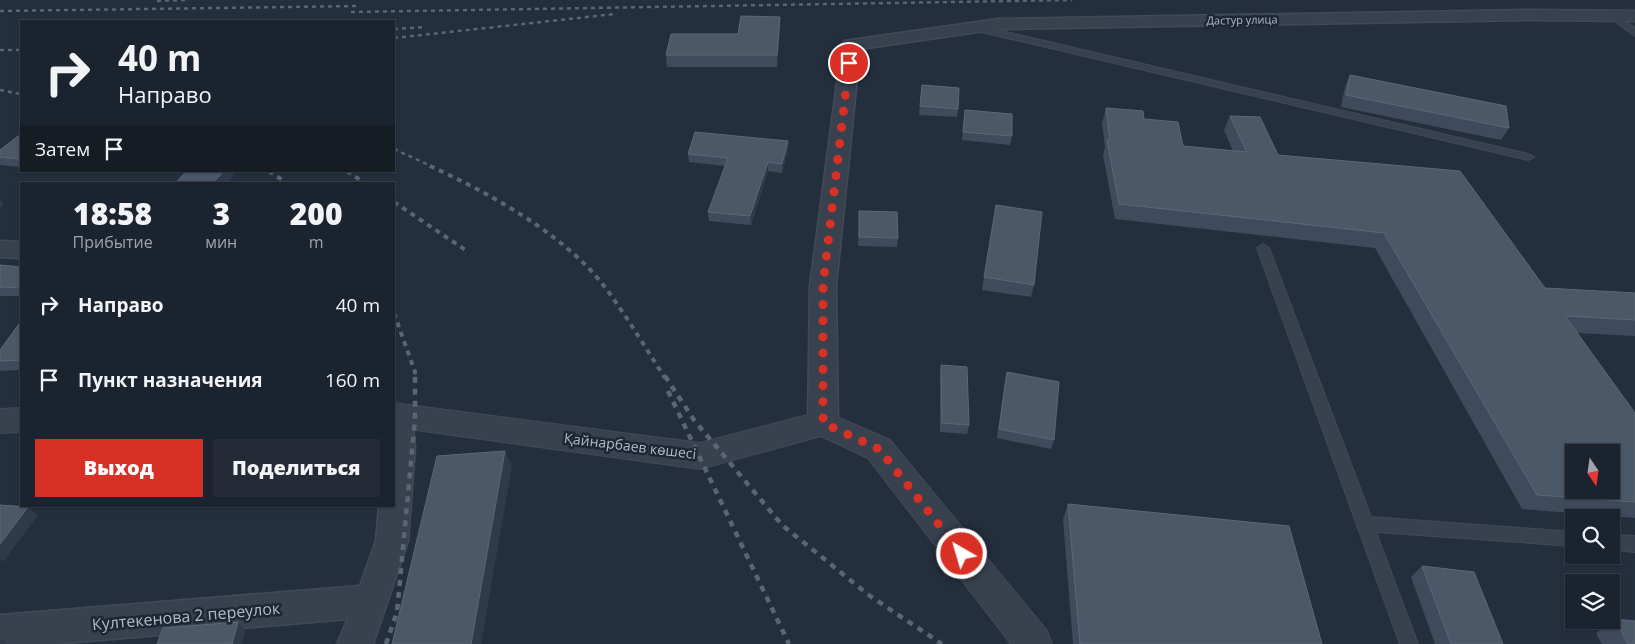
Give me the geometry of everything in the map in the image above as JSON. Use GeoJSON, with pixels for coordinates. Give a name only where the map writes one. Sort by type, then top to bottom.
{"type":"FeatureCollection","features":[{"type":"Feature","properties":{"kind":"street","name":"Дастур улица"},"geometry":{"type":"LineString","coordinates":[[823,423],[823,286],[851,44],[998,24],[1519,15],[1635,16]]}},
{"type":"Feature","properties":{"kind":"street"},"geometry":{"type":"LineString","coordinates":[[0,249],[20,250]]}},
{"type":"Feature","properties":{"kind":"street","name":"Қайнарбаев көшесі"},"geometry":{"type":"LineString","coordinates":[[396,416],[700,456],[823,423]]}},
{"type":"Feature","properties":{"kind":"street"},"geometry":{"type":"LineString","coordinates":[[395,506],[400,447],[396,416]]}},
{"type":"Feature","properties":{"kind":"street"},"geometry":{"type":"LineString","coordinates":[[0,421],[20,420]]}},
{"type":"Feature","properties":{"kind":"street"},"geometry":{"type":"LineString","coordinates":[[823,423],[879,449],[1034,644]]}},
{"type":"Feature","properties":{"kind":"street"},"geometry":{"type":"LineString","coordinates":[[355,644],[392,541],[395,507]]}},
{"type":"Feature","properties":{"kind":"street","name":"Култекенова 2 переулок"},"geometry":{"type":"LineString","coordinates":[[0,632],[372,601]]}},
{"type":"Feature","properties":{"kind":"lane"},"geometry":{"type":"LineString","coordinates":[[1614,16],[1635,33]]}},
{"type":"Feature","properties":{"kind":"lane"},"geometry":{"type":"LineString","coordinates":[[976,28],[1528,157]]}},
{"type":"Feature","properties":{"kind":"lane"},"geometry":{"type":"LineString","coordinates":[[1263,248],[1409,644]]}},
{"type":"Feature","properties":{"kind":"lane"},"geometry":{"type":"LineString","coordinates":[[1365,524],[1565,538]]}},
{"type":"Feature","properties":{"kind":"lane"},"geometry":{"type":"LineString","coordinates":[[1620,543],[1635,544]]}},
{"type":"Feature","properties":{"kind":"building"},"geometry":{"type":"Polygon","coordinates":[[[741,16],[780,17],[777,55],[666,55],[671,34],[738,34],[741,16]]]}},
{"type":"Feature","properties":{"kind":"building"},"geometry":{"type":"Polygon","coordinates":[[[1350,75],[1506,106],[1509,128],[1346,95],[1350,75]]]}},
{"type":"Feature","properties":{"kind":"building"},"geometry":{"type":"Polygon","coordinates":[[[922,85],[959,88],[958,109],[920,106],[922,85]]]}},
{"type":"Feature","properties":{"kind":"building"},"geometry":{"type":"Polygon","coordinates":[[[1106,108],[1143,111],[1144,119],[1178,122],[1183,146],[1247,152],[1230,116],[1260,117],[1278,155],[1460,171],[1545,288],[1635,293],[1635,320],[1565,316],[1635,413],[1635,502],[1593,499],[1620,499],[1620,444],[1565,444],[1565,497],[1537,495],[1384,233],[1119,204],[1107,140],[1110,140],[1106,108]]]}},
{"type":"Feature","properties":{"kind":"building"},"geometry":{"type":"Polygon","coordinates":[[[965,110],[1012,114],[1012,136],[963,132],[965,110]]]}},
{"type":"Feature","properties":{"kind":"building"},"geometry":{"type":"Polygon","coordinates":[[[695,132],[788,141],[782,164],[768,162],[750,216],[708,212],[728,158],[688,154],[695,132]]]}},
{"type":"Feature","properties":{"kind":"building"},"geometry":{"type":"Polygon","coordinates":[[[20,135],[20,159],[0,157],[0,150],[20,135]]]}},
{"type":"Feature","properties":{"kind":"building"},"geometry":{"type":"Polygon","coordinates":[[[186,172],[223,172],[214,182],[176,182],[186,172]]]}},
{"type":"Feature","properties":{"kind":"building"},"geometry":{"type":"Polygon","coordinates":[[[996,205],[1042,212],[1034,285],[984,277],[996,205]]]}},
{"type":"Feature","properties":{"kind":"building"},"geometry":{"type":"Polygon","coordinates":[[[859,211],[897,212],[898,238],[859,237],[859,211]]]}},
{"type":"Feature","properties":{"kind":"building"},"geometry":{"type":"Polygon","coordinates":[[[0,265],[20,267],[20,288],[0,287],[0,265]]]}},
{"type":"Feature","properties":{"kind":"building"},"geometry":{"type":"Polygon","coordinates":[[[20,324],[20,360],[0,361],[0,350],[20,324]]]}},
{"type":"Feature","properties":{"kind":"building"},"geometry":{"type":"Polygon","coordinates":[[[941,365],[967,367],[969,425],[942,423],[941,365]]]}},
{"type":"Feature","properties":{"kind":"building"},"geometry":{"type":"Polygon","coordinates":[[[1007,372],[1059,382],[1054,440],[999,429],[1007,372]]]}},
{"type":"Feature","properties":{"kind":"building"},"geometry":{"type":"Polygon","coordinates":[[[505,451],[471,644],[392,644],[437,456],[505,451]]]}},
{"type":"Feature","properties":{"kind":"building"},"geometry":{"type":"Polygon","coordinates":[[[1068,504],[1289,526],[1322,644],[1080,644],[1068,504]]]}},
{"type":"Feature","properties":{"kind":"building"},"geometry":{"type":"Polygon","coordinates":[[[0,505],[28,507],[0,544],[0,505]]]}},
{"type":"Feature","properties":{"kind":"building"},"geometry":{"type":"Polygon","coordinates":[[[1422,566],[1474,572],[1503,644],[1451,644],[1422,566]]]}},
{"type":"Feature","properties":{"kind":"building"},"geometry":{"type":"Polygon","coordinates":[[[1620,620],[1635,621],[1635,644],[1628,644],[1620,629],[1620,620]]]}},
{"type":"Feature","properties":{"kind":"building"},"geometry":{"type":"Polygon","coordinates":[[[238,622],[232,644],[157,644],[163,628],[238,622]]]}},
{"type":"Feature","properties":{"kind":"railway"},"geometry":{"type":"LineString","coordinates":[[157,1],[189,0]]}},
{"type":"Feature","properties":{"kind":"railway"},"geometry":{"type":"LineString","coordinates":[[351,12],[1072,0]]}},
{"type":"Feature","properties":{"kind":"railway"},"geometry":{"type":"LineString","coordinates":[[0,11],[360,6]]}},
{"type":"Feature","properties":{"kind":"railway"},"geometry":{"type":"LineString","coordinates":[[395,38],[615,14]]}},
{"type":"Feature","properties":{"kind":"railway"},"geometry":{"type":"LineString","coordinates":[[395,29],[426,27]]}},
{"type":"Feature","properties":{"kind":"railway"},"geometry":{"type":"LineString","coordinates":[[0,50],[20,50]]}},
{"type":"Feature","properties":{"kind":"railway"},"geometry":{"type":"LineString","coordinates":[[0,90],[20,94]]}},
{"type":"Feature","properties":{"kind":"railway"},"geometry":{"type":"LineString","coordinates":[[395,149],[433,167]]}},
{"type":"Feature","properties":{"kind":"railway"},"geometry":{"type":"LineString","coordinates":[[430,166],[500,202],[547,232],[568,249],[604,286],[665,378]]}},
{"type":"Feature","properties":{"kind":"railway"},"geometry":{"type":"LineString","coordinates":[[270,172],[285,182]]}},
{"type":"Feature","properties":{"kind":"railway"},"geometry":{"type":"LineString","coordinates":[[348,172],[363,182]]}},
{"type":"Feature","properties":{"kind":"railway"},"geometry":{"type":"LineString","coordinates":[[395,203],[467,251]]}},
{"type":"Feature","properties":{"kind":"railway"},"geometry":{"type":"LineString","coordinates":[[386,644],[397,612],[415,419],[415,372],[395,316]]}},
{"type":"Feature","properties":{"kind":"railway"},"geometry":{"type":"LineString","coordinates":[[665,376],[694,420],[782,525],[870,596],[942,644]]}},
{"type":"Feature","properties":{"kind":"railway"},"geometry":{"type":"LineString","coordinates":[[668,391],[789,644]]}},
{"type":"Feature","properties":{"kind":"route"},"geometry":{"type":"LineString","coordinates":[[849,63],[823,286],[823,423],[879,449],[962,554]]}}]}
